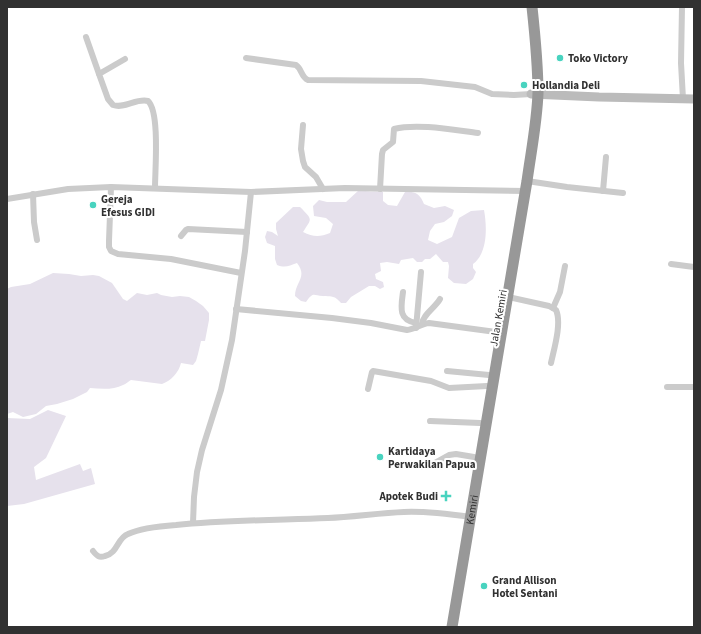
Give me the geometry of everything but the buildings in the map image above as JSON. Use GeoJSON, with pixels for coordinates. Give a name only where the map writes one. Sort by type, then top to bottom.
{"type":"FeatureCollection","features":[{"type":"Feature","properties":{"kind":"highway","name":"Jalan Kemiri"},"geometry":{"type":"LineString","coordinates":[[526,7],[534,93]]}},
{"type":"Feature","properties":{"kind":"highway","name":"Jalan Kemiri"},"geometry":{"type":"LineString","coordinates":[[446,627],[468,516],[474,457],[480,423],[508,297],[524,188],[534,93],[536,44],[532,7]]}},
{"type":"Feature","properties":{"kind":"highway","name":"Jalan Kemiri"},"geometry":{"type":"LineString","coordinates":[[488,391],[496,332],[524,188]]}},
{"type":"Feature","properties":{"kind":"highway","name":"Kemiri"},"geometry":{"type":"LineString","coordinates":[[452,627],[488,391]]}},
{"type":"Feature","properties":{"kind":"street"},"geometry":{"type":"LineString","coordinates":[[682,7],[681,63],[683,99]]}},
{"type":"Feature","properties":{"kind":"street"},"geometry":{"type":"LineString","coordinates":[[86,37],[108,99],[113,105],[122,106],[143,100],[148,101],[152,105],[155,119],[155,188]]}},
{"type":"Feature","properties":{"kind":"street"},"geometry":{"type":"LineString","coordinates":[[246,58],[296,65],[300,67],[305,79],[312,81],[421,81],[475,87],[492,94],[534,93],[593,97],[694,99]]}},
{"type":"Feature","properties":{"kind":"street"},"geometry":{"type":"LineString","coordinates":[[99,74],[125,60]]}},
{"type":"Feature","properties":{"kind":"street"},"geometry":{"type":"LineString","coordinates":[[303,125],[301,149],[303,161],[306,167],[316,177],[323,189]]}},
{"type":"Feature","properties":{"kind":"street"},"geometry":{"type":"LineString","coordinates":[[380,189],[382,154],[383,150],[393,142],[394,129],[430,127],[478,133]]}},
{"type":"Feature","properties":{"kind":"street"},"geometry":{"type":"LineString","coordinates":[[603,191],[606,157]]}},
{"type":"Feature","properties":{"kind":"street"},"geometry":{"type":"LineString","coordinates":[[110,187],[109,247],[111,251],[118,254],[171,259],[241,273]]}},
{"type":"Feature","properties":{"kind":"street"},"geometry":{"type":"LineString","coordinates":[[7,199],[68,189],[110,187],[251,192],[323,189],[524,188],[623,193]]}},
{"type":"Feature","properties":{"kind":"street"},"geometry":{"type":"LineString","coordinates":[[193,523],[194,491],[197,472],[226,369],[247,232],[251,192]]}},
{"type":"Feature","properties":{"kind":"street"},"geometry":{"type":"LineString","coordinates":[[32,194],[37,240]]}},
{"type":"Feature","properties":{"kind":"street"},"geometry":{"type":"LineString","coordinates":[[181,236],[188,229],[247,232]]}},
{"type":"Feature","properties":{"kind":"street"},"geometry":{"type":"LineString","coordinates":[[671,264],[694,267]]}},
{"type":"Feature","properties":{"kind":"street"},"geometry":{"type":"LineString","coordinates":[[553,308],[560,292],[565,266]]}},
{"type":"Feature","properties":{"kind":"street"},"geometry":{"type":"LineString","coordinates":[[418,325],[421,272]]}},
{"type":"Feature","properties":{"kind":"street"},"geometry":{"type":"LineString","coordinates":[[403,292],[401,307],[404,317],[418,325],[441,325],[496,332]]}},
{"type":"Feature","properties":{"kind":"street"},"geometry":{"type":"LineString","coordinates":[[508,297],[556,310],[558,318],[551,363]]}},
{"type":"Feature","properties":{"kind":"street"},"geometry":{"type":"LineString","coordinates":[[236,309],[332,318],[371,323],[407,330],[418,325],[437,305],[440,299]]}},
{"type":"Feature","properties":{"kind":"street"},"geometry":{"type":"LineString","coordinates":[[368,389],[370,375],[373,371],[431,381],[449,388],[488,391]]}},
{"type":"Feature","properties":{"kind":"street"},"geometry":{"type":"LineString","coordinates":[[447,371],[489,375]]}},
{"type":"Feature","properties":{"kind":"street"},"geometry":{"type":"LineString","coordinates":[[667,387],[694,387]]}},
{"type":"Feature","properties":{"kind":"street"},"geometry":{"type":"LineString","coordinates":[[430,421],[480,423]]}},
{"type":"Feature","properties":{"kind":"street"},"geometry":{"type":"LineString","coordinates":[[421,467],[431,465],[449,455],[456,454],[474,457]]}},
{"type":"Feature","properties":{"kind":"street"},"geometry":{"type":"LineString","coordinates":[[93,551],[96,556],[108,556],[113,554],[124,537],[128,534],[193,523],[266,519],[329,518],[403,512],[468,516]]}},
{"type":"Feature","properties":{"kind":"shaded area"},"geometry":{"type":"Polygon","coordinates":[[[359,190],[383,192],[383,201],[388,205],[397,206],[405,192],[412,192],[421,198],[424,204],[434,208],[445,206],[454,210],[452,216],[444,222],[435,224],[430,231],[428,240],[437,244],[452,237],[459,218],[471,211],[484,210],[486,231],[484,246],[478,259],[473,264],[473,268],[476,272],[473,279],[466,284],[454,283],[448,278],[448,262],[443,262],[436,254],[430,259],[425,259],[422,262],[417,262],[413,258],[401,260],[399,264],[387,262],[380,263],[381,271],[375,274],[376,279],[383,282],[384,287],[380,289],[375,286],[369,286],[351,297],[346,303],[341,303],[333,297],[314,295],[312,295],[306,302],[301,301],[295,296],[301,276],[300,268],[297,263],[289,266],[277,265],[275,259],[275,246],[267,243],[265,237],[267,231],[278,236],[276,223],[293,207],[300,207],[310,219],[303,232],[316,236],[330,233],[333,224],[326,218],[314,216],[313,206],[319,200],[327,202],[346,202],[359,190]]]}},
{"type":"Feature","properties":{"kind":"shaded area"},"geometry":{"type":"Polygon","coordinates":[[[53,273],[99,276],[112,283],[123,299],[127,301],[137,293],[147,295],[157,293],[172,297],[189,297],[196,301],[209,313],[209,320],[205,341],[201,341],[196,361],[193,365],[181,363],[174,376],[162,384],[131,380],[116,388],[90,388],[87,392],[73,399],[46,406],[36,414],[23,417],[13,412],[7,414],[7,289],[30,284],[53,273]]]}},
{"type":"Feature","properties":{"kind":"shaded area"},"geometry":{"type":"Polygon","coordinates":[[[48,410],[66,416],[46,458],[34,467],[36,480],[80,464],[83,471],[91,468],[95,484],[24,504],[7,506],[7,418],[30,419],[48,410]]]}},
{"type":"Feature","properties":{"kind":"place","name":"Toko Victory"},"geometry":{"type":"Point","coordinates":[560,58]}},
{"type":"Feature","properties":{"kind":"place","name":"Hollandia Deli"},"geometry":{"type":"Point","coordinates":[524,85]}},
{"type":"Feature","properties":{"kind":"place","name":"Gereja Efesus GIDI"},"geometry":{"type":"Point","coordinates":[93,205]}},
{"type":"Feature","properties":{"kind":"place","name":"Kartidaya Perwakilan Papua"},"geometry":{"type":"Point","coordinates":[380,457]}},
{"type":"Feature","properties":{"kind":"place","name":"Apotek Budi"},"geometry":{"type":"Point","coordinates":[446,496]}},
{"type":"Feature","properties":{"kind":"place","name":"Grand Allison Hotel Sentani"},"geometry":{"type":"Point","coordinates":[484,586]}}]}
